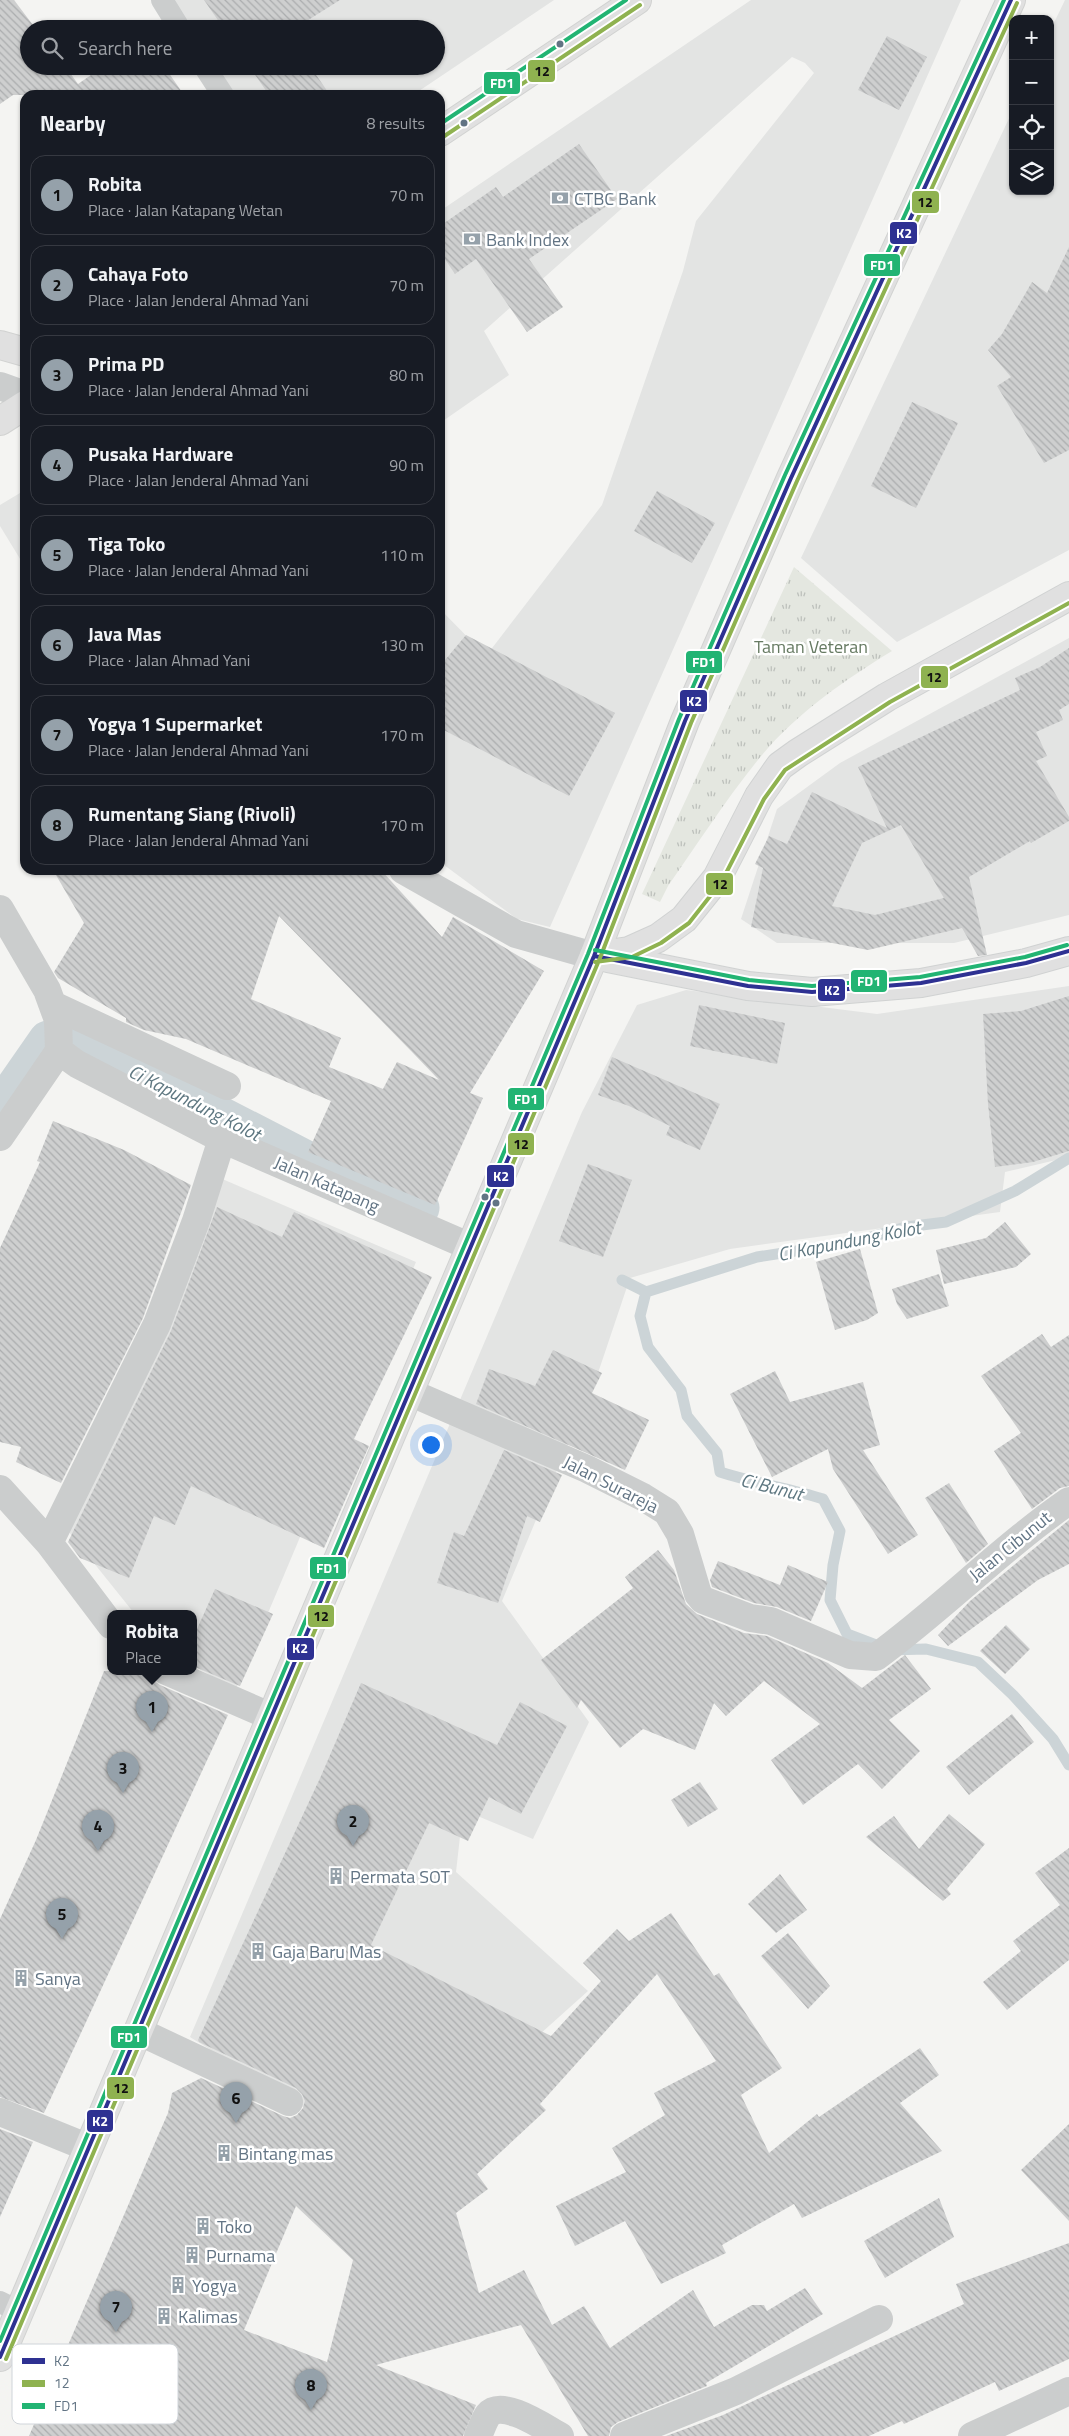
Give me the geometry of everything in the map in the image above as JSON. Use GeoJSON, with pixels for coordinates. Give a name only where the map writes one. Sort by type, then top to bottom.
{"type":"FeatureCollection","features":[{"type":"Feature","properties":{"kind":"main road"},"geometry":{"type":"LineString","coordinates":[[445,129],[637,0]]}},
{"type":"Feature","properties":{"kind":"main road"},"geometry":{"type":"LineString","coordinates":[[0,2358],[10,2307],[90,2148],[594,956],[684,721],[791,478],[1011,0]]}},
{"type":"Feature","properties":{"kind":"main road"},"geometry":{"type":"LineString","coordinates":[[0,345],[20,351]]}},
{"type":"Feature","properties":{"kind":"main road"},"geometry":{"type":"LineString","coordinates":[[0,420],[20,408]]}},
{"type":"Feature","properties":{"kind":"main road"},"geometry":{"type":"LineString","coordinates":[[594,956],[629,951],[658,938],[684,919],[717,878],[759,796],[780,766],[888,697],[1069,596]]}},
{"type":"Feature","properties":{"kind":"main road"},"geometry":{"type":"LineString","coordinates":[[594,956],[748,986],[812,992],[920,983],[1026,963],[1069,951]]}},
{"type":"Feature","properties":{"kind":"street"},"geometry":{"type":"LineString","coordinates":[[0,386],[20,393]]}},
{"type":"Feature","properties":{"kind":"street"},"geometry":{"type":"LineString","coordinates":[[412,875],[516,934],[594,956]]}},
{"type":"Feature","properties":{"kind":"street"},"geometry":{"type":"LineString","coordinates":[[0,909],[47,990],[56,1012],[59,1050],[0,1138]]}},
{"type":"Feature","properties":{"kind":"street"},"geometry":{"type":"LineString","coordinates":[[56,1012],[227,1086]]}},
{"type":"Feature","properties":{"kind":"street","name":"Jalan Katapang"},"geometry":{"type":"LineString","coordinates":[[59,1050],[77,1064],[222,1138],[471,1246]]}},
{"type":"Feature","properties":{"kind":"street"},"geometry":{"type":"LineString","coordinates":[[49,1543],[157,1324],[196,1221],[222,1138]]}},
{"type":"Feature","properties":{"kind":"street","name":"Jalan Surareja"},"geometry":{"type":"LineString","coordinates":[[409,1392],[587,1469],[643,1497],[667,1512],[680,1534],[698,1594],[703,1600],[750,1618],[770,1621],[850,1655],[876,1657]]}},
{"type":"Feature","properties":{"kind":"street"},"geometry":{"type":"LineString","coordinates":[[0,1489],[49,1543],[107,1620]]}},
{"type":"Feature","properties":{"kind":"street","name":"Jalan Cibunut"},"geometry":{"type":"LineString","coordinates":[[876,1657],[914,1629],[952,1593],[1038,1522],[1069,1501]]}},
{"type":"Feature","properties":{"kind":"street"},"geometry":{"type":"LineString","coordinates":[[175,1675],[272,1717]]}},
{"type":"Feature","properties":{"kind":"street"},"geometry":{"type":"LineString","coordinates":[[138,2031],[289,2102]]}},
{"type":"Feature","properties":{"kind":"street"},"geometry":{"type":"LineString","coordinates":[[0,2112],[90,2148]]}},
{"type":"Feature","properties":{"kind":"street"},"geometry":{"type":"LineString","coordinates":[[624,2436],[736,2392],[880,2319]]}},
{"type":"Feature","properties":{"kind":"street"},"geometry":{"type":"LineString","coordinates":[[972,2436],[1069,2391]]}},
{"type":"Feature","properties":{"kind":"street"},"geometry":{"type":"LineString","coordinates":[[478,2436],[489,2414],[498,2408],[509,2410],[560,2436]]}},
{"type":"Feature","properties":{"kind":"lane"},"geometry":{"type":"LineString","coordinates":[[162,0],[174,20]]}},
{"type":"Feature","properties":{"kind":"lane"},"geometry":{"type":"LineString","coordinates":[[210,75],[220,90]]}},
{"type":"Feature","properties":{"kind":"shaded area"},"geometry":{"type":"Polygon","coordinates":[[[159,0],[554,0],[445,73],[445,20],[172,20],[159,0]]]}},
{"type":"Feature","properties":{"kind":"shaded area"},"geometry":{"type":"Polygon","coordinates":[[[751,0],[961,0],[550,927],[517,919],[445,866],[445,614],[486,656],[602,505],[683,271],[696,221],[814,73],[805,63],[792,57],[484,331],[509,375],[445,420],[445,208],[751,0]]]}},
{"type":"Feature","properties":{"kind":"shaded area"},"geometry":{"type":"Polygon","coordinates":[[[1065,0],[1069,0],[1069,550],[897,642],[801,558],[1009,118],[1009,195],[1054,195],[1054,23],[1065,0]]]}},
{"type":"Feature","properties":{"kind":"shaded area"},"geometry":{"type":"Polygon","coordinates":[[[209,75],[443,75],[420,90],[219,90],[209,75]]]}},
{"type":"Feature","properties":{"kind":"shaded area"},"geometry":{"type":"Polygon","coordinates":[[[20,493],[20,559],[0,526],[0,505],[20,493]]]}},
{"type":"Feature","properties":{"kind":"shaded area"},"geometry":{"type":"Polygon","coordinates":[[[1069,638],[1069,915],[954,943],[777,943],[741,919],[777,809],[840,763],[1069,638]]]}},
{"type":"Feature","properties":{"kind":"shaded area"},"geometry":{"type":"Polygon","coordinates":[[[1069,986],[1069,1157],[1005,1172],[1000,1212],[730,1249],[630,1278],[599,1370],[502,1601],[589,1722],[533,1839],[463,1810],[456,1872],[588,1991],[395,2164],[190,2037],[582,1112],[637,1005],[686,990],[877,1014],[1069,986]]]}},
{"type":"Feature","properties":{"kind":"shaded area"},"geometry":{"type":"Polygon","coordinates":[[[220,1178],[416,1262],[236,1689],[197,1668],[197,1610],[132,1610],[69,1532],[220,1178]]]}},
{"type":"Feature","properties":{"kind":"green space","name":"Taman Veteran"},"geometry":{"type":"Polygon","coordinates":[[[794,567],[892,651],[857,673],[806,711],[762,755],[725,803],[668,886],[660,902],[642,894],[794,567]]]}},
{"type":"Feature","properties":{"kind":"building"},"geometry":{"type":"Polygon","coordinates":[[[0,0],[14,0],[29,20],[20,20],[20,75],[72,75],[78,84],[91,75],[170,75],[181,90],[20,90],[20,95],[13,95],[0,104],[0,0]]]}},
{"type":"Feature","properties":{"kind":"building"},"geometry":{"type":"Polygon","coordinates":[[[204,0],[340,0],[308,20],[218,20],[204,0]]]}},
{"type":"Feature","properties":{"kind":"building"},"geometry":{"type":"Polygon","coordinates":[[[887,36],[927,57],[899,110],[858,90],[887,36]]]}},
{"type":"Feature","properties":{"kind":"building"},"geometry":{"type":"Polygon","coordinates":[[[255,75],[316,75],[327,90],[266,90],[255,75]]]}},
{"type":"Feature","properties":{"kind":"building"},"geometry":{"type":"Polygon","coordinates":[[[579,144],[617,199],[529,259],[563,307],[527,332],[476,259],[455,274],[445,259],[445,223],[496,187],[503,197],[579,144]]]}},
{"type":"Feature","properties":{"kind":"building"},"geometry":{"type":"Polygon","coordinates":[[[1069,247],[1069,450],[1044,463],[997,386],[1011,377],[988,350],[1002,334],[1032,282],[1047,293],[1069,247]]]}},
{"type":"Feature","properties":{"kind":"building"},"geometry":{"type":"Polygon","coordinates":[[[912,402],[958,423],[916,508],[871,486],[912,402]]]}},
{"type":"Feature","properties":{"kind":"building"},"geometry":{"type":"Polygon","coordinates":[[[657,491],[715,523],[692,563],[634,531],[657,491]]]}},
{"type":"Feature","properties":{"kind":"building"},"geometry":{"type":"Polygon","coordinates":[[[466,635],[615,713],[569,796],[445,731],[445,660],[466,635]]]}},
{"type":"Feature","properties":{"kind":"building"},"geometry":{"type":"Polygon","coordinates":[[[1069,648],[1069,704],[1059,710],[1063,720],[1036,732],[1047,756],[1036,761],[1069,817],[1069,821],[1031,843],[1030,841],[969,877],[987,955],[978,956],[962,928],[868,950],[751,927],[763,868],[755,864],[769,836],[787,844],[812,792],[887,828],[858,767],[1020,690],[1015,678],[1040,667],[1069,648]],[[901,825],[862,843],[832,906],[875,915],[944,898],[901,825]]]}},
{"type":"Feature","properties":{"kind":"building"},"geometry":{"type":"Polygon","coordinates":[[[56,875],[386,875],[442,937],[453,917],[544,971],[470,1093],[483,1098],[435,1205],[308,1152],[331,1101],[186,1039],[144,1030],[126,1022],[126,1018],[58,978],[54,972],[84,923],[56,875]],[[279,916],[251,999],[341,1038],[329,1067],[383,1089],[397,1062],[439,1080],[279,916]]]}},
{"type":"Feature","properties":{"kind":"building"},"geometry":{"type":"Polygon","coordinates":[[[1069,996],[1069,1151],[1033,1162],[995,1167],[988,1104],[983,1014],[1021,1011],[1069,996]]]}},
{"type":"Feature","properties":{"kind":"building"},"geometry":{"type":"Polygon","coordinates":[[[699,1005],[785,1023],[777,1064],[690,1046],[699,1005]]]}},
{"type":"Feature","properties":{"kind":"building"},"geometry":{"type":"Polygon","coordinates":[[[612,1057],[720,1104],[700,1150],[666,1135],[670,1126],[629,1106],[598,1095],[612,1057]]]}},
{"type":"Feature","properties":{"kind":"building"},"geometry":{"type":"Polygon","coordinates":[[[53,1121],[124,1150],[191,1185],[143,1318],[61,1483],[16,1462],[21,1447],[0,1442],[0,1248],[40,1162],[37,1161],[53,1121]]]}},
{"type":"Feature","properties":{"kind":"building"},"geometry":{"type":"Polygon","coordinates":[[[588,1164],[632,1180],[603,1257],[559,1241],[588,1164]]]}},
{"type":"Feature","properties":{"kind":"building"},"geometry":{"type":"Polygon","coordinates":[[[217,1207],[282,1237],[294,1212],[432,1277],[354,1439],[369,1446],[324,1548],[191,1486],[175,1525],[154,1516],[129,1578],[80,1558],[68,1542],[171,1331],[217,1207]]]}},
{"type":"Feature","properties":{"kind":"building"},"geometry":{"type":"Polygon","coordinates":[[[1005,1222],[1031,1254],[1016,1267],[944,1284],[936,1250],[986,1238],[1005,1222]]]}},
{"type":"Feature","properties":{"kind":"building"},"geometry":{"type":"Polygon","coordinates":[[[860,1249],[878,1313],[867,1320],[835,1330],[816,1262],[860,1249]]]}},
{"type":"Feature","properties":{"kind":"building"},"geometry":{"type":"Polygon","coordinates":[[[939,1274],[949,1306],[907,1319],[897,1304],[892,1289],[939,1274]]]}},
{"type":"Feature","properties":{"kind":"building"},"geometry":{"type":"Polygon","coordinates":[[[1042,1334],[1051,1347],[1069,1335],[1069,1486],[1060,1488],[1032,1509],[994,1451],[1021,1433],[981,1376],[1042,1334]]]}},
{"type":"Feature","properties":{"kind":"building"},"geometry":{"type":"Polygon","coordinates":[[[553,1350],[602,1373],[592,1393],[649,1420],[625,1470],[476,1404],[489,1369],[535,1386],[553,1350]]]}},
{"type":"Feature","properties":{"kind":"building"},"geometry":{"type":"Polygon","coordinates":[[[775,1371],[790,1402],[863,1382],[880,1445],[863,1450],[918,1535],[888,1554],[833,1469],[828,1449],[772,1477],[730,1394],[775,1371]]]}},
{"type":"Feature","properties":{"kind":"building"},"geometry":{"type":"Polygon","coordinates":[[[504,1450],[562,1475],[540,1522],[527,1516],[498,1603],[437,1583],[454,1532],[464,1536],[504,1450]]]}},
{"type":"Feature","properties":{"kind":"building"},"geometry":{"type":"Polygon","coordinates":[[[949,1483],[988,1544],[966,1563],[925,1498],[949,1483]]]}},
{"type":"Feature","properties":{"kind":"building"},"geometry":{"type":"Polygon","coordinates":[[[1069,1520],[1069,1564],[1038,1580],[948,1646],[938,1635],[970,1601],[1069,1520]]]}},
{"type":"Feature","properties":{"kind":"building"},"geometry":{"type":"Polygon","coordinates":[[[658,1550],[674,1570],[686,1604],[697,1614],[744,1633],[767,1636],[828,1663],[862,1688],[905,1655],[931,1689],[889,1720],[920,1751],[882,1789],[858,1764],[803,1805],[771,1760],[820,1724],[764,1681],[726,1716],[714,1703],[695,1750],[643,1729],[620,1748],[581,1700],[577,1708],[541,1660],[633,1588],[625,1577],[658,1550]]]}},
{"type":"Feature","properties":{"kind":"building"},"geometry":{"type":"Polygon","coordinates":[[[718,1561],[780,1585],[788,1565],[828,1582],[811,1621],[777,1607],[754,1603],[712,1587],[710,1580],[718,1561]]]}},
{"type":"Feature","properties":{"kind":"building"},"geometry":{"type":"Polygon","coordinates":[[[215,1589],[273,1614],[240,1686],[197,1668],[197,1629],[215,1589]]]}},
{"type":"Feature","properties":{"kind":"building"},"geometry":{"type":"Polygon","coordinates":[[[1006,1625],[1030,1649],[1005,1674],[980,1651],[1006,1625]]]}},
{"type":"Feature","properties":{"kind":"building"},"geometry":{"type":"Polygon","coordinates":[[[104,1671],[107,1671],[107,1675],[152,1675],[153,1680],[160,1685],[228,1715],[44,2113],[0,2097],[0,1919],[36,1840],[104,1671]]]}},
{"type":"Feature","properties":{"kind":"building"},"geometry":{"type":"Polygon","coordinates":[[[361,1683],[497,1745],[520,1702],[567,1726],[521,1814],[489,1797],[468,1841],[429,1823],[371,1945],[551,2036],[601,1981],[583,1963],[617,1929],[629,1941],[671,1913],[714,1976],[719,1973],[782,2068],[741,2095],[769,2153],[817,2114],[819,2117],[920,2048],[939,2075],[900,2103],[942,2151],[802,2218],[794,2204],[722,2245],[726,2253],[661,2284],[625,2221],[575,2246],[556,2206],[626,2172],[612,2148],[665,2115],[654,2093],[716,2061],[657,1974],[540,2104],[546,2110],[477,2174],[488,2189],[456,2213],[479,2293],[524,2270],[552,2325],[584,2306],[610,2348],[693,2290],[714,2327],[752,2305],[764,2305],[767,2311],[805,2288],[823,2314],[706,2383],[707,2386],[618,2422],[611,2427],[609,2436],[588,2436],[521,2325],[376,2365],[476,2405],[463,2436],[29,2436],[34,2424],[178,2424],[178,2344],[69,2344],[168,2113],[172,2093],[201,2078],[283,2116],[290,2118],[297,2115],[303,2108],[305,2101],[302,2094],[296,2088],[198,2040],[321,1776],[361,1683]],[[296,2206],[244,2330],[327,2362],[353,2260],[296,2206]]]}},
{"type":"Feature","properties":{"kind":"building"},"geometry":{"type":"Polygon","coordinates":[[[1012,1714],[1034,1742],[969,1795],[946,1767],[1012,1714]]]}},
{"type":"Feature","properties":{"kind":"building"},"geometry":{"type":"Polygon","coordinates":[[[700,1782],[718,1809],[688,1827],[671,1800],[700,1782]]]}},
{"type":"Feature","properties":{"kind":"building"},"geometry":{"type":"Polygon","coordinates":[[[949,1814],[985,1844],[947,1889],[951,1894],[943,1901],[866,1837],[894,1816],[919,1849],[949,1814]]]}},
{"type":"Feature","properties":{"kind":"building"},"geometry":{"type":"Polygon","coordinates":[[[1069,1848],[1069,1960],[1007,2010],[983,1982],[1021,1951],[1013,1941],[1060,1905],[1035,1873],[1069,1848]]]}},
{"type":"Feature","properties":{"kind":"building"},"geometry":{"type":"Polygon","coordinates":[[[780,1874],[807,1910],[776,1933],[748,1904],[780,1874]]]}},
{"type":"Feature","properties":{"kind":"building"},"geometry":{"type":"Polygon","coordinates":[[[788,1933],[830,1986],[808,2009],[761,1956],[788,1933]]]}},
{"type":"Feature","properties":{"kind":"building"},"geometry":{"type":"Polygon","coordinates":[[[1069,2124],[1069,2221],[1021,2170],[1069,2124]]]}},
{"type":"Feature","properties":{"kind":"building"},"geometry":{"type":"Polygon","coordinates":[[[0,2129],[33,2142],[0,2217],[0,2129]]]}},
{"type":"Feature","properties":{"kind":"building"},"geometry":{"type":"Polygon","coordinates":[[[939,2198],[954,2237],[885,2278],[864,2241],[939,2198]]]}},
{"type":"Feature","properties":{"kind":"building"},"geometry":{"type":"Polygon","coordinates":[[[1069,2243],[1069,2359],[999,2391],[995,2382],[904,2424],[902,2421],[869,2436],[666,2436],[723,2415],[964,2304],[956,2284],[1069,2243]]]}},
{"type":"Feature","properties":{"kind":"waterway","name":"Ci Kapundung Kolot"},"geometry":{"type":"LineString","coordinates":[[0,1109],[48,1040],[70,1034],[126,1067],[345,1180],[420,1208]]}},
{"type":"Feature","properties":{"kind":"waterway","name":"Ci Kapundung Kolot"},"geometry":{"type":"LineString","coordinates":[[622,1280],[646,1292],[757,1257],[854,1242],[906,1227],[946,1222],[1015,1191],[1069,1158]]}},
{"type":"Feature","properties":{"kind":"waterway","name":"Ci Bunut"},"geometry":{"type":"LineString","coordinates":[[646,1292],[640,1316],[648,1347],[681,1390],[687,1416],[717,1453],[720,1472],[823,1499],[840,1531],[833,1565],[830,1600],[847,1634],[889,1650],[926,1649],[978,1662],[1013,1695],[1053,1739],[1069,1765]]}},
{"type":"Feature","properties":{"kind":"transit line","name":"FD1"},"geometry":{"type":"LineString","coordinates":[[445,121],[626,0]]}},
{"type":"Feature","properties":{"kind":"transit line","name":"FD1"},"geometry":{"type":"LineString","coordinates":[[0,2341],[588,954],[679,719],[785,475],[1004,0]]}},
{"type":"Feature","properties":{"kind":"transit line","name":"K2"},"geometry":{"type":"LineString","coordinates":[[0,2357],[594,956],[685,721],[791,478],[1011,0]]}},
{"type":"Feature","properties":{"kind":"transit line","name":"12"},"geometry":{"type":"LineString","coordinates":[[12,2344],[600,958],[691,723],[797,481],[1017,3]]}},
{"type":"Feature","properties":{"kind":"transit line","name":"12"},"geometry":{"type":"LineString","coordinates":[[445,136],[640,5]]}},
{"type":"Feature","properties":{"kind":"transit line","name":"12"},"geometry":{"type":"LineString","coordinates":[[595,962],[632,957],[661,943],[689,923],[722,881],[764,799],[785,770],[890,702],[1069,603]]}},
{"type":"Feature","properties":{"kind":"transit line","name":"FD1"},"geometry":{"type":"LineString","coordinates":[[595,950],[749,980],[812,986],[920,977],[1025,957],[1067,945]]}},
{"type":"Feature","properties":{"kind":"transit line","name":"K2"},"geometry":{"type":"LineString","coordinates":[[594,956],[748,986],[812,992],[921,983],[1026,963],[1069,951]]}},
{"type":"Feature","properties":{"kind":"transit line","name":"12"},"geometry":{"type":"LineString","coordinates":[[6,2359],[12,2345]]}},
{"type":"Feature","properties":{"kind":"place","name":"CTBC Bank"},"geometry":{"type":"Point","coordinates":[560,198]}},
{"type":"Feature","properties":{"kind":"place","name":"Bank Index"},"geometry":{"type":"Point","coordinates":[472,239]}},
{"type":"Feature","properties":{"kind":"place","name":"Robita"},"geometry":{"type":"Point","coordinates":[152,1732]}},
{"type":"Feature","properties":{"kind":"place","name":"Prima PD"},"geometry":{"type":"Point","coordinates":[123,1793]}},
{"type":"Feature","properties":{"kind":"place","name":"Cahaya Foto"},"geometry":{"type":"Point","coordinates":[353,1846]}},
{"type":"Feature","properties":{"kind":"place","name":"Pusaka Hardware"},"geometry":{"type":"Point","coordinates":[98,1851]}},
{"type":"Feature","properties":{"kind":"place","name":"Permata SOT"},"geometry":{"type":"Point","coordinates":[336,1876]}},
{"type":"Feature","properties":{"kind":"place","name":"Tiga Toko"},"geometry":{"type":"Point","coordinates":[62,1939]}},
{"type":"Feature","properties":{"kind":"place","name":"Gaja Baru Mas"},"geometry":{"type":"Point","coordinates":[258,1951]}},
{"type":"Feature","properties":{"kind":"place","name":"Sanya"},"geometry":{"type":"Point","coordinates":[21,1978]}},
{"type":"Feature","properties":{"kind":"place","name":"Java Mas"},"geometry":{"type":"Point","coordinates":[236,2123]}},
{"type":"Feature","properties":{"kind":"place","name":"Bintang mas"},"geometry":{"type":"Point","coordinates":[224,2153]}},
{"type":"Feature","properties":{"kind":"place","name":"Toko"},"geometry":{"type":"Point","coordinates":[203,2226]}},
{"type":"Feature","properties":{"kind":"place","name":"Purnama"},"geometry":{"type":"Point","coordinates":[192,2255]}},
{"type":"Feature","properties":{"kind":"place","name":"Yogya"},"geometry":{"type":"Point","coordinates":[178,2285]}},
{"type":"Feature","properties":{"kind":"place","name":"Kalimas"},"geometry":{"type":"Point","coordinates":[164,2316]}},
{"type":"Feature","properties":{"kind":"place","name":"Yogya 1 Supermarket"},"geometry":{"type":"Point","coordinates":[116,2332]}},
{"type":"Feature","properties":{"kind":"place","name":"Rumentang Siang (Rivoli)"},"geometry":{"type":"Point","coordinates":[311,2410]}}]}
